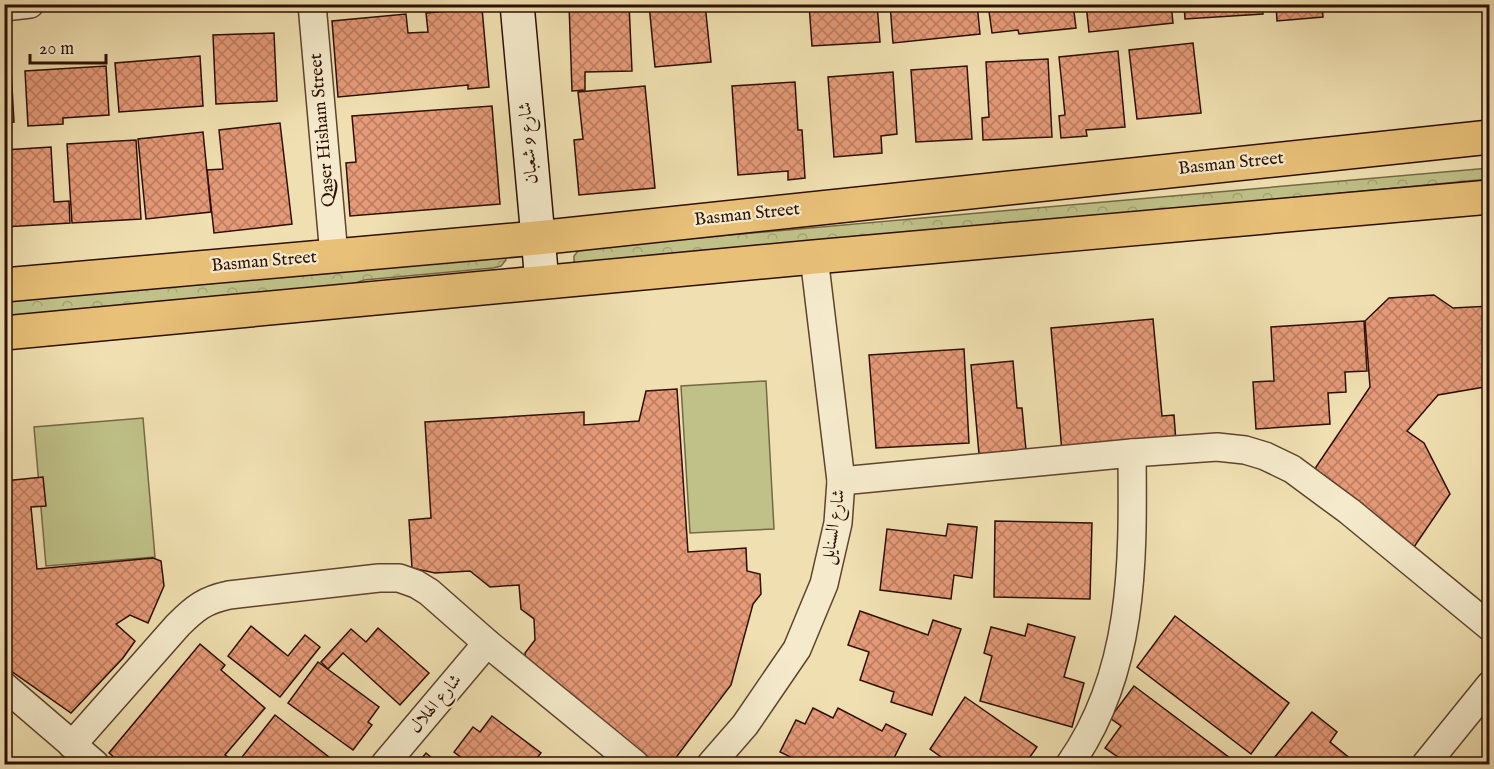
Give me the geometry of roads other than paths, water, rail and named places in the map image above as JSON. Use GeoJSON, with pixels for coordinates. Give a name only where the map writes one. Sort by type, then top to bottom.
{"type":"FeatureCollection","features":[{"type":"Feature","properties":{"kind":"main road","name":"Basman Street"},"geometry":{"type":"LineString","coordinates":[[4,285],[537,238],[1490,137]]}},
{"type":"Feature","properties":{"kind":"main road"},"geometry":{"type":"LineString","coordinates":[[4,333],[814,257],[1490,197]]}},
{"type":"Feature","properties":{"kind":"street"},"geometry":{"type":"LineString","coordinates":[[4,7],[30,4]]}},
{"type":"Feature","properties":{"kind":"street","name":"Qaser Hisham Street"},"geometry":{"type":"LineString","coordinates":[[312,4],[334,256]]}},
{"type":"Feature","properties":{"kind":"street","name":"شارع 9 شعبان"},"geometry":{"type":"LineString","coordinates":[[517,4],[542,282]]}},
{"type":"Feature","properties":{"kind":"street","name":"شارع السنايل"},"geometry":{"type":"LineString","coordinates":[[711,765],[745,725],[797,649],[824,584],[838,523],[841,481],[814,257]]}},
{"type":"Feature","properties":{"kind":"street"},"geometry":{"type":"LineString","coordinates":[[841,481],[1132,453],[1217,447],[1245,450],[1266,456],[1292,470],[1349,511],[1490,627]]}},
{"type":"Feature","properties":{"kind":"street"},"geometry":{"type":"LineString","coordinates":[[1071,765],[1087,741],[1106,696],[1119,653],[1127,605],[1132,552],[1132,453]]}},
{"type":"Feature","properties":{"kind":"street"},"geometry":{"type":"LineString","coordinates":[[72,745],[178,625],[196,607],[211,599],[367,579],[399,579],[416,584],[429,592],[635,765]]}},
{"type":"Feature","properties":{"kind":"street","name":"شارع الهلال"},"geometry":{"type":"LineString","coordinates":[[385,765],[487,643]]}},
{"type":"Feature","properties":{"kind":"street"},"geometry":{"type":"LineString","coordinates":[[1426,765],[1490,685]]}},
{"type":"Feature","properties":{"kind":"street"},"geometry":{"type":"LineString","coordinates":[[4,686],[95,765]]}}]}
